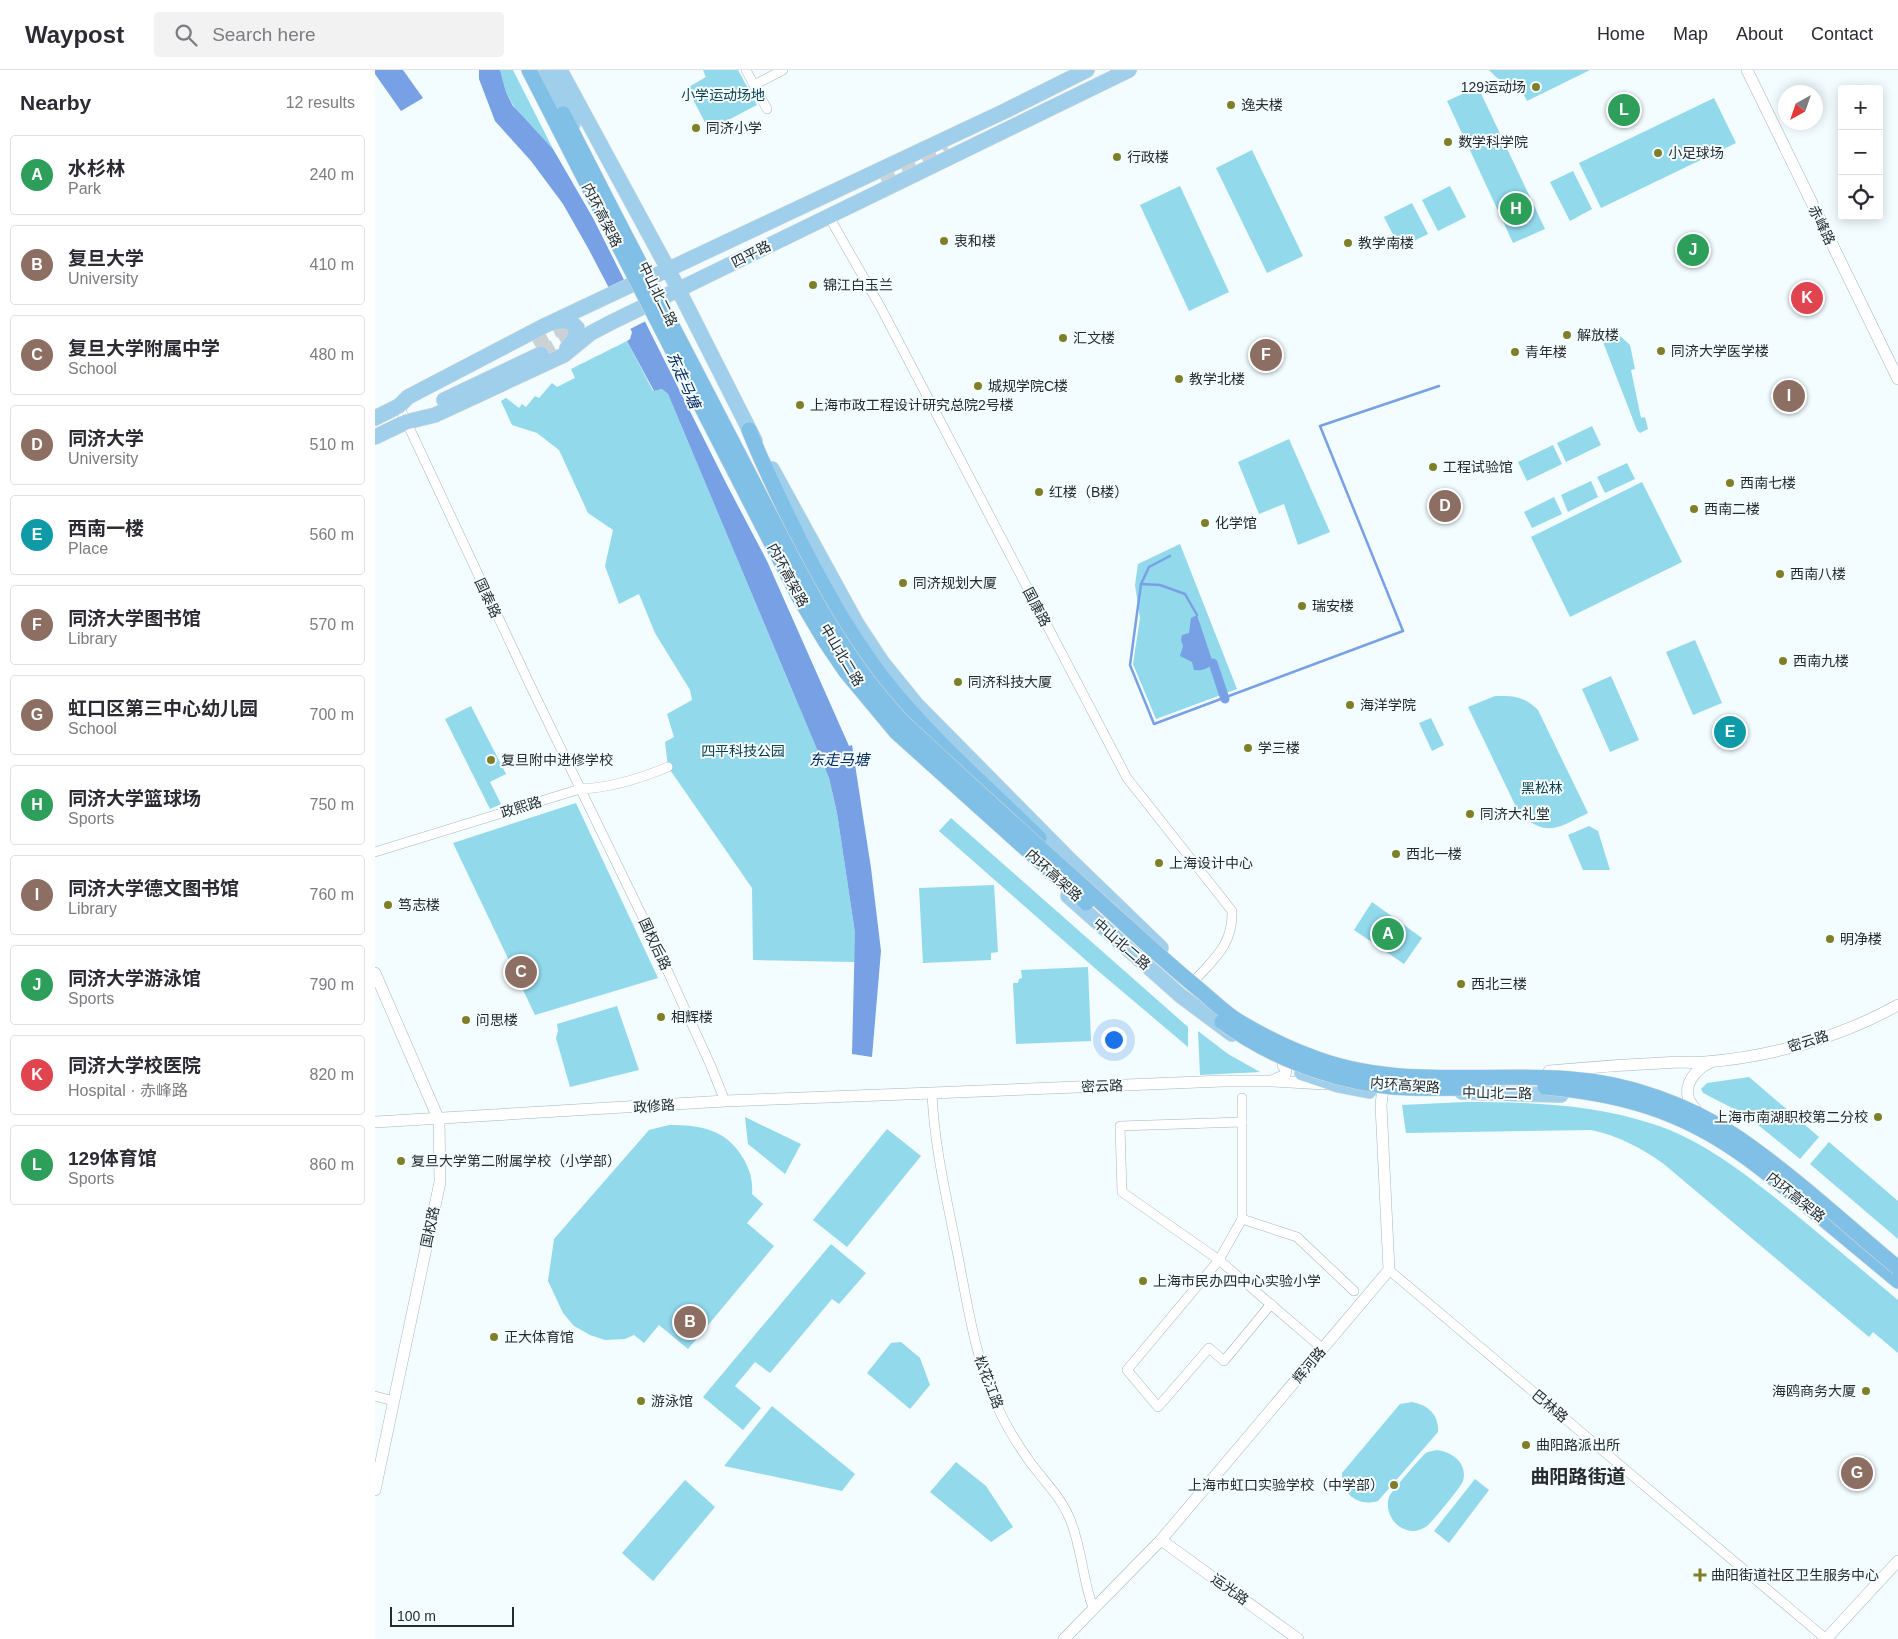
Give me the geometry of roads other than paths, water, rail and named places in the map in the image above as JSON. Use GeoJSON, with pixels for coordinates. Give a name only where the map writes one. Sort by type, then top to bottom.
{"type":"FeatureCollection","features":[{"type":"Feature","properties":{"kind":"highway","name":"内环高架路"},"geometry":{"type":"LineString","coordinates":[[529,70],[657,324],[728,456],[800,599],[825,641],[852,679],[896,732],[1060,881],[1224,1023],[1266,1050],[1324,1073],[1379,1085],[1409,1088],[1545,1087],[1599,1094],[1654,1108],[1693,1125],[1743,1154],[1898,1282]]}},
{"type":"Feature","properties":{"kind":"highway","name":"内环高架路"},"geometry":{"type":"LineString","coordinates":[[541,70],[807,586],[845,651],[873,688],[902,721],[1164,960],[1236,1019],[1277,1042],[1310,1057],[1367,1072],[1406,1076],[1542,1077],[1598,1082],[1632,1089],[1701,1117],[1736,1136],[1778,1168],[1898,1268]]}},
{"type":"Feature","properties":{"kind":"highway"},"geometry":{"type":"LineString","coordinates":[[749,430],[767,474],[833,605],[893,690],[939,741],[1133,932]]}},
{"type":"Feature","properties":{"kind":"main road","name":"中山北二路"},"geometry":{"type":"LineString","coordinates":[[546,70],[820,618],[858,683],[891,728],[910,750],[974,811],[1181,996],[1223,1029],[1283,1065],[1338,1086],[1382,1091],[1547,1093],[1588,1098],[1622,1105],[1673,1122],[1712,1141],[1735,1155],[1898,1289]]}},
{"type":"Feature","properties":{"kind":"main road","name":"中山北二路"},"geometry":{"type":"LineString","coordinates":[[559,70],[668,269],[749,430],[774,471],[857,624],[882,662],[917,704],[1072,862],[1195,980],[1237,1016],[1277,1039],[1310,1053],[1334,1060],[1385,1069],[1436,1074],[1549,1071],[1580,1073],[1605,1078],[1671,1100],[1699,1114],[1741,1141],[1898,1268]]}},
{"type":"Feature","properties":{"kind":"main road","name":"四平路"},"geometry":{"type":"LineString","coordinates":[[375,418],[399,406],[408,397],[544,326],[1005,111],[1087,70]]}},
{"type":"Feature","properties":{"kind":"main road","name":"四平路"},"geometry":{"type":"LineString","coordinates":[[543,352],[564,355],[591,334],[612,322],[828,215],[1129,70]]}},
{"type":"Feature","properties":{"kind":"main road"},"geometry":{"type":"LineString","coordinates":[[399,406],[413,403],[572,342],[577,331],[573,324],[566,320],[544,326]]}},
{"type":"Feature","properties":{"kind":"main road"},"geometry":{"type":"LineString","coordinates":[[375,437],[406,422],[429,407],[543,352]]}},
{"type":"Feature","properties":{"kind":"street"},"geometry":{"type":"LineString","coordinates":[[746,70],[767,110]]}},
{"type":"Feature","properties":{"kind":"street"},"geometry":{"type":"LineString","coordinates":[[754,85],[783,70]]}},
{"type":"Feature","properties":{"kind":"street","name":"赤峰路"},"geometry":{"type":"LineString","coordinates":[[1747,70],[1898,379]]}},
{"type":"Feature","properties":{"kind":"street","name":"国康路"},"geometry":{"type":"LineString","coordinates":[[828,215],[881,308],[1127,778],[1231,912],[1232,924],[1225,945],[1195,980]]}},
{"type":"Feature","properties":{"kind":"street","name":"国泰路"},"geometry":{"type":"LineString","coordinates":[[399,406],[580,789]]}},
{"type":"Feature","properties":{"kind":"street","name":"政熙路"},"geometry":{"type":"LineString","coordinates":[[375,852],[580,789],[602,788],[642,778],[669,767]]}},
{"type":"Feature","properties":{"kind":"street","name":"国权后路"},"geometry":{"type":"LineString","coordinates":[[580,789],[648,928],[714,1071],[725,1101]]}},
{"type":"Feature","properties":{"kind":"street","name":"国权路"},"geometry":{"type":"LineString","coordinates":[[375,973],[439,1120],[440,1182],[375,1490]]}},
{"type":"Feature","properties":{"kind":"street","name":"密云路"},"geometry":{"type":"LineString","coordinates":[[1549,1071],[1714,1061],[1766,1052],[1808,1042],[1854,1026],[1898,1005]]}},
{"type":"Feature","properties":{"kind":"street","name":"密云路"},"geometry":{"type":"LineString","coordinates":[[1699,1114],[1689,1100],[1689,1085],[1696,1072],[1714,1061]]}},
{"type":"Feature","properties":{"kind":"street"},"geometry":{"type":"LineString","coordinates":[[1273,1081],[1285,1075],[1286,1070],[1283,1065]]}},
{"type":"Feature","properties":{"kind":"street"},"geometry":{"type":"LineString","coordinates":[[1385,1069],[1382,1091],[1389,1270]]}},
{"type":"Feature","properties":{"kind":"street","name":"密云路"},"geometry":{"type":"LineString","coordinates":[[932,1093],[1223,1081],[1273,1081],[1338,1086]]}},
{"type":"Feature","properties":{"kind":"street","name":"政修路"},"geometry":{"type":"LineString","coordinates":[[375,1122],[439,1120],[725,1101],[932,1093]]}},
{"type":"Feature","properties":{"kind":"street","name":"松花江路"},"geometry":{"type":"LineString","coordinates":[[932,1093],[933,1120],[944,1186],[975,1344],[985,1377],[997,1406],[1012,1434],[1029,1461],[1057,1496],[1069,1515],[1077,1536],[1087,1592],[1093,1608]]}},
{"type":"Feature","properties":{"kind":"street"},"geometry":{"type":"LineString","coordinates":[[1242,1098],[1242,1219],[1219,1260],[1127,1370],[1158,1407],[1209,1348],[1224,1361],[1271,1304]]}},
{"type":"Feature","properties":{"kind":"street"},"geometry":{"type":"LineString","coordinates":[[1242,1122],[1120,1126],[1122,1192],[1219,1260],[1323,1348]]}},
{"type":"Feature","properties":{"kind":"street"},"geometry":{"type":"LineString","coordinates":[[1242,1219],[1297,1237],[1354,1291]]}},
{"type":"Feature","properties":{"kind":"street","name":"辉河路"},"geometry":{"type":"LineString","coordinates":[[1093,1608],[1161,1540],[1389,1270]]}},
{"type":"Feature","properties":{"kind":"street","name":"巴林路"},"geometry":{"type":"LineString","coordinates":[[1389,1270],[1826,1639]]}},
{"type":"Feature","properties":{"kind":"street"},"geometry":{"type":"LineString","coordinates":[[375,1396],[394,1400]]}},
{"type":"Feature","properties":{"kind":"street","name":"运光路"},"geometry":{"type":"LineString","coordinates":[[1161,1540],[1298,1639]]}},
{"type":"Feature","properties":{"kind":"street"},"geometry":{"type":"LineString","coordinates":[[1826,1639],[1898,1561]]}},
{"type":"Feature","properties":{"kind":"street"},"geometry":{"type":"LineString","coordinates":[[1064,1639],[1093,1608]]}},
{"type":"Feature","properties":{"kind":"water"},"geometry":{"type":"Polygon","coordinates":[[[375,70],[403,70],[423,98],[401,111],[375,74],[375,70]]]}},
{"type":"Feature","properties":{"kind":"water","name":"东走马塘"},"geometry":{"type":"Polygon","coordinates":[[[479,70],[500,70],[506,92],[513,106],[553,149],[593,218],[767,561],[849,746],[852,745],[871,868],[881,951],[872,1057],[852,1054],[855,933],[837,813],[829,778],[668,394],[662,389],[654,391],[627,341],[630,339],[632,332],[563,204],[531,161],[495,121],[479,79],[479,70]]]}},
{"type":"Feature","properties":{"kind":"water"},"geometry":{"type":"Polygon","coordinates":[[[1197,615],[1213,663],[1207,668],[1194,670],[1192,662],[1180,656],[1183,646],[1182,635],[1189,633],[1191,618],[1197,615]]]}},
{"type":"Feature","properties":{"kind":"waterway"},"geometry":{"type":"LineString","coordinates":[[1170,556],[1149,567],[1141,584],[1130,665],[1154,724],[1403,631],[1320,426],[1439,386]]}},
{"type":"Feature","properties":{"kind":"waterway"},"geometry":{"type":"LineString","coordinates":[[1141,584],[1160,585],[1185,594],[1197,615]]}},
{"type":"Feature","properties":{"kind":"waterway"},"geometry":{"type":"LineString","coordinates":[[1213,663],[1225,699]]}},
{"type":"Feature","properties":{"kind":"tunnel"},"geometry":{"type":"LineString","coordinates":[[882,182],[949,150]]}},
{"type":"Feature","properties":{"kind":"tunnel"},"geometry":{"type":"LineString","coordinates":[[533,342],[574,320]]}},
{"type":"Feature","properties":{"kind":"tunnel"},"geometry":{"type":"LineString","coordinates":[[541,354],[579,333]]}},
{"type":"Feature","properties":{"kind":"place","name":"129运动场"},"geometry":{"type":"Point","coordinates":[1536,87]}},
{"type":"Feature","properties":{"kind":"place","name":"逸夫楼"},"geometry":{"type":"Point","coordinates":[1231,105]}},
{"type":"Feature","properties":{"kind":"place","name":"129体育馆"},"geometry":{"type":"Point","coordinates":[1624,110]}},
{"type":"Feature","properties":{"kind":"place","name":"同济小学"},"geometry":{"type":"Point","coordinates":[696,128]}},
{"type":"Feature","properties":{"kind":"place","name":"数学科学院"},"geometry":{"type":"Point","coordinates":[1448,142]}},
{"type":"Feature","properties":{"kind":"place","name":"小足球场"},"geometry":{"type":"Point","coordinates":[1658,153]}},
{"type":"Feature","properties":{"kind":"place","name":"行政楼"},"geometry":{"type":"Point","coordinates":[1117,157]}},
{"type":"Feature","properties":{"kind":"place","name":"同济大学篮球场"},"geometry":{"type":"Point","coordinates":[1516,209]}},
{"type":"Feature","properties":{"kind":"place","name":"衷和楼"},"geometry":{"type":"Point","coordinates":[944,241]}},
{"type":"Feature","properties":{"kind":"place","name":"教学南楼"},"geometry":{"type":"Point","coordinates":[1348,243]}},
{"type":"Feature","properties":{"kind":"place","name":"同济大学游泳馆"},"geometry":{"type":"Point","coordinates":[1693,250]}},
{"type":"Feature","properties":{"kind":"place","name":"锦江白玉兰"},"geometry":{"type":"Point","coordinates":[813,285]}},
{"type":"Feature","properties":{"kind":"place","name":"同济大学校医院"},"geometry":{"type":"Point","coordinates":[1807,298]}},
{"type":"Feature","properties":{"kind":"place","name":"解放楼"},"geometry":{"type":"Point","coordinates":[1567,335]}},
{"type":"Feature","properties":{"kind":"place","name":"汇文楼"},"geometry":{"type":"Point","coordinates":[1063,338]}},
{"type":"Feature","properties":{"kind":"place","name":"同济大学医学楼"},"geometry":{"type":"Point","coordinates":[1661,351]}},
{"type":"Feature","properties":{"kind":"place","name":"青年楼"},"geometry":{"type":"Point","coordinates":[1515,352]}},
{"type":"Feature","properties":{"kind":"place","name":"同济大学图书馆"},"geometry":{"type":"Point","coordinates":[1266,355]}},
{"type":"Feature","properties":{"kind":"place","name":"教学北楼"},"geometry":{"type":"Point","coordinates":[1179,379]}},
{"type":"Feature","properties":{"kind":"place","name":"城规学院C楼"},"geometry":{"type":"Point","coordinates":[978,386]}},
{"type":"Feature","properties":{"kind":"place","name":"同济大学德文图书馆"},"geometry":{"type":"Point","coordinates":[1789,396]}},
{"type":"Feature","properties":{"kind":"place","name":"上海市政工程设计研究总院2号楼"},"geometry":{"type":"Point","coordinates":[800,405]}},
{"type":"Feature","properties":{"kind":"place","name":"工程试验馆"},"geometry":{"type":"Point","coordinates":[1433,467]}},
{"type":"Feature","properties":{"kind":"place","name":"西南七楼"},"geometry":{"type":"Point","coordinates":[1730,483]}},
{"type":"Feature","properties":{"kind":"place","name":"红楼（B楼）"},"geometry":{"type":"Point","coordinates":[1039,492]}},
{"type":"Feature","properties":{"kind":"place","name":"同济大学"},"geometry":{"type":"Point","coordinates":[1445,506]}},
{"type":"Feature","properties":{"kind":"place","name":"西南二楼"},"geometry":{"type":"Point","coordinates":[1694,509]}},
{"type":"Feature","properties":{"kind":"place","name":"化学馆"},"geometry":{"type":"Point","coordinates":[1205,523]}},
{"type":"Feature","properties":{"kind":"place","name":"西南八楼"},"geometry":{"type":"Point","coordinates":[1780,574]}},
{"type":"Feature","properties":{"kind":"place","name":"同济规划大厦"},"geometry":{"type":"Point","coordinates":[903,583]}},
{"type":"Feature","properties":{"kind":"place","name":"瑞安楼"},"geometry":{"type":"Point","coordinates":[1302,606]}},
{"type":"Feature","properties":{"kind":"place","name":"西南九楼"},"geometry":{"type":"Point","coordinates":[1783,661]}},
{"type":"Feature","properties":{"kind":"place","name":"同济科技大厦"},"geometry":{"type":"Point","coordinates":[958,682]}},
{"type":"Feature","properties":{"kind":"place","name":"海洋学院"},"geometry":{"type":"Point","coordinates":[1350,705]}},
{"type":"Feature","properties":{"kind":"place","name":"西南一楼"},"geometry":{"type":"Point","coordinates":[1730,732]}},
{"type":"Feature","properties":{"kind":"place","name":"学三楼"},"geometry":{"type":"Point","coordinates":[1248,748]}},
{"type":"Feature","properties":{"kind":"place","name":"复旦附中进修学校"},"geometry":{"type":"Point","coordinates":[491,760]}},
{"type":"Feature","properties":{"kind":"place","name":"同济大礼堂"},"geometry":{"type":"Point","coordinates":[1470,814]}},
{"type":"Feature","properties":{"kind":"place","name":"西北一楼"},"geometry":{"type":"Point","coordinates":[1396,854]}},
{"type":"Feature","properties":{"kind":"place","name":"上海设计中心"},"geometry":{"type":"Point","coordinates":[1159,863]}},
{"type":"Feature","properties":{"kind":"place","name":"笃志楼"},"geometry":{"type":"Point","coordinates":[388,905]}},
{"type":"Feature","properties":{"kind":"place","name":"水杉林"},"geometry":{"type":"Point","coordinates":[1388,934]}},
{"type":"Feature","properties":{"kind":"place","name":"明净楼"},"geometry":{"type":"Point","coordinates":[1830,939]}},
{"type":"Feature","properties":{"kind":"place","name":"复旦大学附属中学"},"geometry":{"type":"Point","coordinates":[521,972]}},
{"type":"Feature","properties":{"kind":"place","name":"西北三楼"},"geometry":{"type":"Point","coordinates":[1461,984]}},
{"type":"Feature","properties":{"kind":"place","name":"相辉楼"},"geometry":{"type":"Point","coordinates":[661,1017]}},
{"type":"Feature","properties":{"kind":"place","name":"问思楼"},"geometry":{"type":"Point","coordinates":[466,1020]}},
{"type":"Feature","properties":{"kind":"place","name":"上海市南湖职校第二分校"},"geometry":{"type":"Point","coordinates":[1878,1117]}},
{"type":"Feature","properties":{"kind":"place","name":"复旦大学第二附属学校（小学部）"},"geometry":{"type":"Point","coordinates":[401,1161]}},
{"type":"Feature","properties":{"kind":"place","name":"上海市民办四中心实验小学"},"geometry":{"type":"Point","coordinates":[1143,1281]}},
{"type":"Feature","properties":{"kind":"place","name":"复旦大学"},"geometry":{"type":"Point","coordinates":[690,1322]}},
{"type":"Feature","properties":{"kind":"place","name":"正大体育馆"},"geometry":{"type":"Point","coordinates":[494,1337]}},
{"type":"Feature","properties":{"kind":"place","name":"海鸥商务大厦"},"geometry":{"type":"Point","coordinates":[1866,1391]}},
{"type":"Feature","properties":{"kind":"place","name":"游泳馆"},"geometry":{"type":"Point","coordinates":[641,1401]}},
{"type":"Feature","properties":{"kind":"place","name":"曲阳路派出所"},"geometry":{"type":"Point","coordinates":[1526,1445]}},
{"type":"Feature","properties":{"kind":"place","name":"虹口区第三中心幼儿园"},"geometry":{"type":"Point","coordinates":[1857,1473]}},
{"type":"Feature","properties":{"kind":"place","name":"上海市虹口实验学校（中学部）"},"geometry":{"type":"Point","coordinates":[1394,1485]}},
{"type":"Feature","properties":{"kind":"place","name":"曲阳街道社区卫生服务中心"},"geometry":{"type":"Point","coordinates":[1700,1575]}},
{"type":"Feature","properties":{"kind":"district","name":"曲阳路街道"},"geometry":{"type":"Point","coordinates":[1578,1476]}},
{"type":"Feature","properties":{"kind":"park label","name":"小学运动场地"},"geometry":{"type":"Point","coordinates":[723,95]}},
{"type":"Feature","properties":{"kind":"park label","name":"四平科技公园"},"geometry":{"type":"Point","coordinates":[743,751]}},
{"type":"Feature","properties":{"kind":"park label","name":"黑松林"},"geometry":{"type":"Point","coordinates":[1542,788]}}]}
